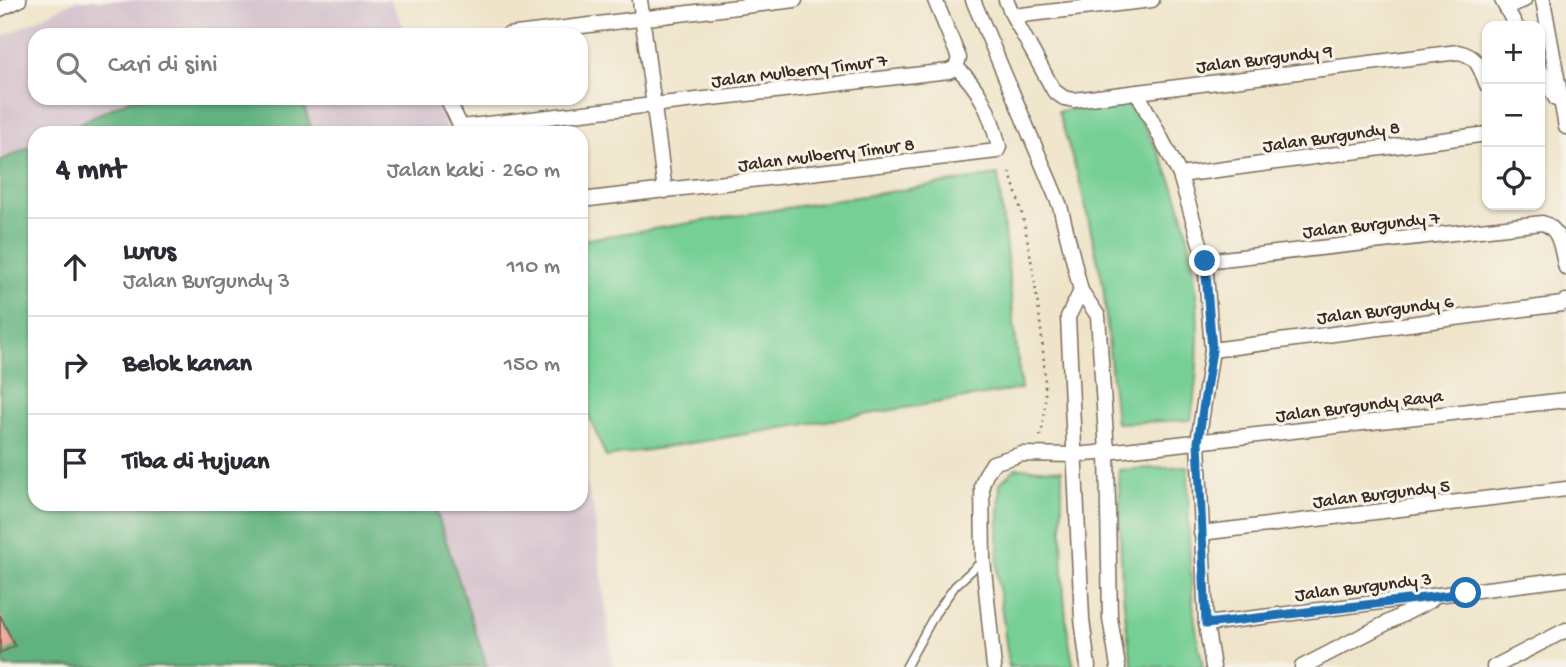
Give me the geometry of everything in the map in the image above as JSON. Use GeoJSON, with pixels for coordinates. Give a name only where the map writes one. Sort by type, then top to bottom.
{"type":"FeatureCollection","features":[{"type":"Feature","properties":{"kind":"street"},"geometry":{"type":"LineString","coordinates":[[0,9],[19,0]]}},
{"type":"Feature","properties":{"kind":"street"},"geometry":{"type":"LineString","coordinates":[[640,0],[664,191]]}},
{"type":"Feature","properties":{"kind":"street"},"geometry":{"type":"LineString","coordinates":[[563,28],[795,0]]}},
{"type":"Feature","properties":{"kind":"street"},"geometry":{"type":"LineString","coordinates":[[935,0],[959,58],[953,69]]}},
{"type":"Feature","properties":{"kind":"street"},"geometry":{"type":"LineString","coordinates":[[973,0],[1060,206],[1081,291],[1098,316],[1107,452],[1110,618],[1118,667]]}},
{"type":"Feature","properties":{"kind":"street"},"geometry":{"type":"LineString","coordinates":[[1006,0],[1013,16],[1152,0]]}},
{"type":"Feature","properties":{"kind":"street"},"geometry":{"type":"LineString","coordinates":[[1513,21],[1504,3],[1524,0]]}},
{"type":"Feature","properties":{"kind":"street"},"geometry":{"type":"LineString","coordinates":[[1543,0],[1566,128]]}},
{"type":"Feature","properties":{"kind":"street","name":"Jalan Burgundy 9"},"geometry":{"type":"LineString","coordinates":[[1013,16],[1054,91],[1064,98],[1074,100],[1458,52],[1469,54],[1478,61],[1487,84]]}},
{"type":"Feature","properties":{"kind":"street","name":"Jalan Mulberry Timur 7"},"geometry":{"type":"LineString","coordinates":[[470,126],[953,69]]}},
{"type":"Feature","properties":{"kind":"street","name":"Jalan Mulberry Timur 8"},"geometry":{"type":"LineString","coordinates":[[588,199],[992,153],[999,147],[993,122],[970,79],[953,69]]}},
{"type":"Feature","properties":{"kind":"street"},"geometry":{"type":"LineString","coordinates":[[1545,78],[1562,110]]}},
{"type":"Feature","properties":{"kind":"street"},"geometry":{"type":"LineString","coordinates":[[1138,92],[1180,175],[1205,261],[1212,350],[1198,442],[1206,624],[1213,667]]}},
{"type":"Feature","properties":{"kind":"street","name":"Jalan Mulberry Timur 7"},"geometry":{"type":"LineString","coordinates":[[450,105],[461,126]]}},
{"type":"Feature","properties":{"kind":"street","name":"Jalan Burgundy 8"},"geometry":{"type":"LineString","coordinates":[[1180,175],[1482,135]]}},
{"type":"Feature","properties":{"kind":"street","name":"Jalan Burgundy 7"},"geometry":{"type":"LineString","coordinates":[[1205,261],[1542,223],[1550,225],[1556,231],[1566,268]]}},
{"type":"Feature","properties":{"kind":"street"},"geometry":{"type":"LineString","coordinates":[[1081,291],[1068,317],[1082,619],[1088,667]]}},
{"type":"Feature","properties":{"kind":"street","name":"Jalan Burgundy 6"},"geometry":{"type":"LineString","coordinates":[[1212,350],[1564,303]]}},
{"type":"Feature","properties":{"kind":"street","name":"Jalan Burgundy Raya"},"geometry":{"type":"LineString","coordinates":[[1022,454],[1075,455],[1107,452],[1566,400]]}},
{"type":"Feature","properties":{"kind":"street"},"geometry":{"type":"LineString","coordinates":[[994,667],[983,560],[982,485],[993,463],[1022,454]]}},
{"type":"Feature","properties":{"kind":"street","name":"Jalan Burgundy 5"},"geometry":{"type":"LineString","coordinates":[[1201,533],[1566,489]]}},
{"type":"Feature","properties":{"kind":"street","name":"Jalan Burgundy 3"},"geometry":{"type":"LineString","coordinates":[[1206,624],[1566,579]]}},
{"type":"Feature","properties":{"kind":"street"},"geometry":{"type":"LineString","coordinates":[[1301,667],[1438,596]]}},
{"type":"Feature","properties":{"kind":"street"},"geometry":{"type":"LineString","coordinates":[[1494,667],[1566,630]]}},
{"type":"Feature","properties":{"kind":"lane"},"geometry":{"type":"LineString","coordinates":[[906,667],[935,614],[955,586],[983,560]]}},
{"type":"Feature","properties":{"kind":"path"},"geometry":{"type":"LineString","coordinates":[[1010,172],[1024,220],[1046,383],[1044,431],[1036,444],[1022,454]]}},
{"type":"Feature","properties":{"kind":"shaded area"},"geometry":{"type":"Polygon","coordinates":[[[77,0],[390,0],[404,28],[28,28],[28,105],[437,105],[446,126],[28,126],[28,511],[588,511],[588,490],[593,506],[613,667],[0,667],[0,38],[77,0]]]}},
{"type":"Feature","properties":{"kind":"green space"},"geometry":{"type":"Polygon","coordinates":[[[1130,102],[1166,168],[1186,228],[1198,325],[1191,420],[1116,423],[1103,284],[1080,183],[1058,111],[1130,102]]]}},
{"type":"Feature","properties":{"kind":"green space"},"geometry":{"type":"Polygon","coordinates":[[[118,105],[303,105],[311,126],[74,126],[118,105]]]}},
{"type":"Feature","properties":{"kind":"green space"},"geometry":{"type":"Polygon","coordinates":[[[28,147],[28,511],[436,511],[487,667],[5,667],[0,648],[0,161],[28,147]]]}},
{"type":"Feature","properties":{"kind":"green space"},"geometry":{"type":"Polygon","coordinates":[[[998,175],[1021,389],[606,457],[588,414],[588,239],[998,175]]]}},
{"type":"Feature","properties":{"kind":"green space"},"geometry":{"type":"Polygon","coordinates":[[[1188,466],[1192,592],[1203,667],[1133,667],[1123,594],[1119,470],[1188,466]]]}},
{"type":"Feature","properties":{"kind":"green space"},"geometry":{"type":"Polygon","coordinates":[[[1016,468],[1062,470],[1064,594],[1074,667],[1009,667],[997,573],[1000,483],[1016,468]]]}},
{"type":"Feature","properties":{"kind":"building"},"geometry":{"type":"Polygon","coordinates":[[[0,615],[15,646],[0,653],[0,615]]]}},
{"type":"Feature","properties":{"kind":"route"},"geometry":{"type":"LineString","coordinates":[[1205,261],[1212,350],[1198,442],[1206,624],[1466,593]]}}]}
